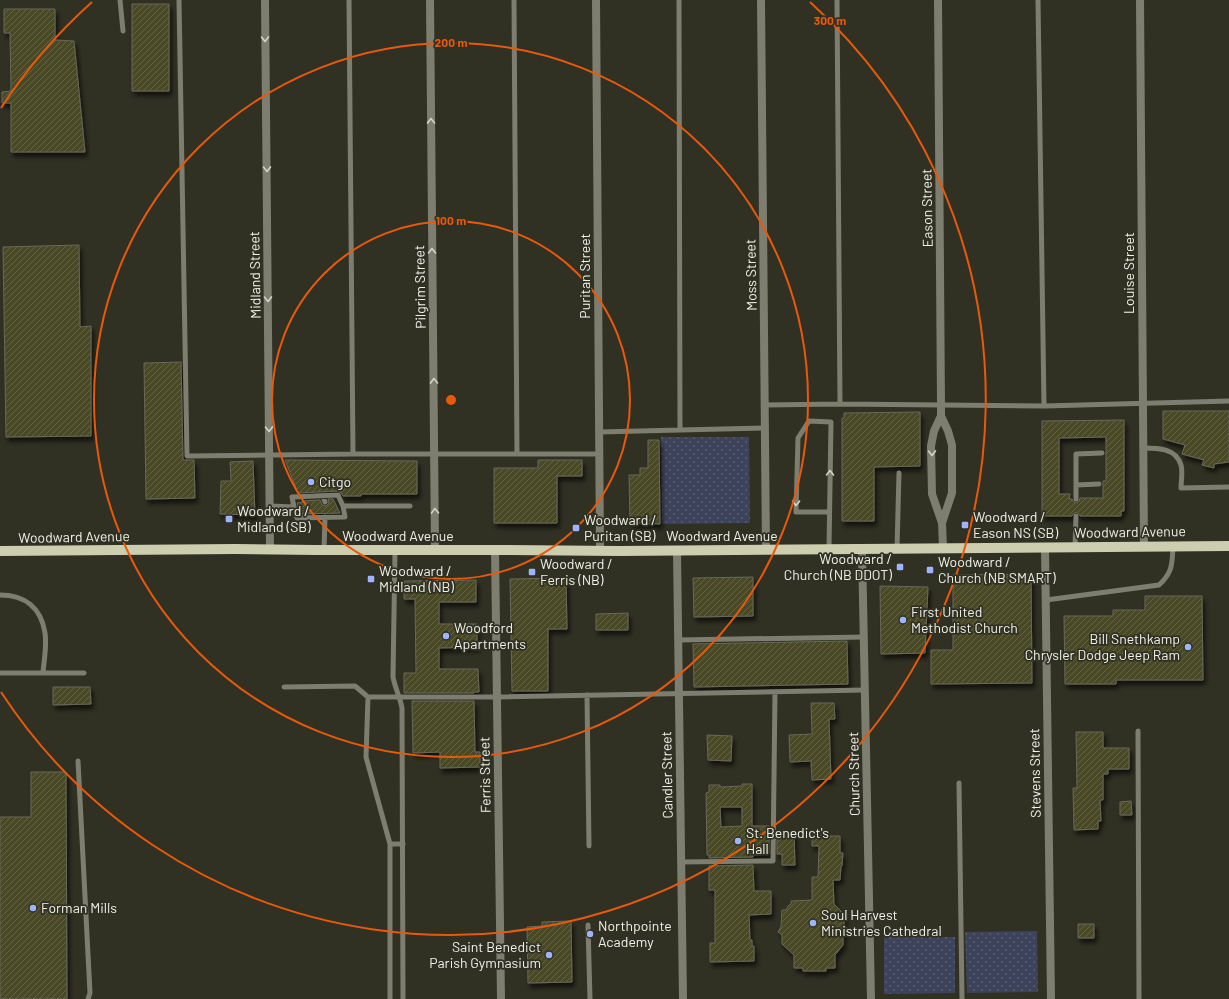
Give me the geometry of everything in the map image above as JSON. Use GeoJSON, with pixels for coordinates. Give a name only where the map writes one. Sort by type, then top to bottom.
{"type":"FeatureCollection","features":[{"type":"Feature","properties":{"kind":"main road","name":"Woodward Avenue"},"geometry":{"type":"LineString","coordinates":[[0,551],[677,551],[1229,546]]}},
{"type":"Feature","properties":{"kind":"street","name":"Midland Street"},"geometry":{"type":"LineString","coordinates":[[265,0],[270,550]]}},
{"type":"Feature","properties":{"kind":"street","name":"Pilgrim Street"},"geometry":{"type":"LineString","coordinates":[[430,0],[435,550]]}},
{"type":"Feature","properties":{"kind":"street","name":"Puritan Street"},"geometry":{"type":"LineString","coordinates":[[596,0],[600,551]]}},
{"type":"Feature","properties":{"kind":"street","name":"Moss Street"},"geometry":{"type":"LineString","coordinates":[[761,0],[766,405],[766,550]]}},
{"type":"Feature","properties":{"kind":"street","name":"Eason Street"},"geometry":{"type":"LineString","coordinates":[[938,0],[941,416],[948,431],[952,445],[952,493],[942,523]]}},
{"type":"Feature","properties":{"kind":"street","name":"Louise Street"},"geometry":{"type":"LineString","coordinates":[[1140,0],[1144,546]]}},
{"type":"Feature","properties":{"kind":"street","name":"Eason Street"},"geometry":{"type":"LineString","coordinates":[[941,416],[934,431],[932,446],[932,494],[942,523],[943,548]]}},
{"type":"Feature","properties":{"kind":"street","name":"Stevens Street"},"geometry":{"type":"LineString","coordinates":[[1045,547],[1051,999]]}},
{"type":"Feature","properties":{"kind":"street","name":"Church Street"},"geometry":{"type":"LineString","coordinates":[[862,549],[871,999]]}},
{"type":"Feature","properties":{"kind":"street","name":"Ferris Street"},"geometry":{"type":"LineString","coordinates":[[495,550],[501,999]]}},
{"type":"Feature","properties":{"kind":"street","name":"Candler Street"},"geometry":{"type":"LineString","coordinates":[[677,551],[683,999]]}},
{"type":"Feature","properties":{"kind":"lane"},"geometry":{"type":"LineString","coordinates":[[120,0],[123,31]]}},
{"type":"Feature","properties":{"kind":"lane"},"geometry":{"type":"LineString","coordinates":[[179,0],[187,456],[599,454]]}},
{"type":"Feature","properties":{"kind":"lane"},"geometry":{"type":"LineString","coordinates":[[349,0],[354,454]]}},
{"type":"Feature","properties":{"kind":"lane"},"geometry":{"type":"LineString","coordinates":[[514,0],[517,454]]}},
{"type":"Feature","properties":{"kind":"lane"},"geometry":{"type":"LineString","coordinates":[[679,0],[680,430]]}},
{"type":"Feature","properties":{"kind":"lane"},"geometry":{"type":"LineString","coordinates":[[837,0],[840,404]]}},
{"type":"Feature","properties":{"kind":"lane"},"geometry":{"type":"LineString","coordinates":[[1038,0],[1044,406]]}},
{"type":"Feature","properties":{"kind":"lane"},"geometry":{"type":"LineString","coordinates":[[766,405],[840,404],[1044,406],[1229,401]]}},
{"type":"Feature","properties":{"kind":"lane"},"geometry":{"type":"LineString","coordinates":[[829,512],[796,512],[798,438],[809,421],[830,422],[829,549]]}},
{"type":"Feature","properties":{"kind":"lane"},"geometry":{"type":"LineString","coordinates":[[599,432],[766,428]]}},
{"type":"Feature","properties":{"kind":"lane"},"geometry":{"type":"LineString","coordinates":[[1143,448],[1165,450],[1175,454],[1181,466],[1181,488],[1229,487]]}},
{"type":"Feature","properties":{"kind":"lane"},"geometry":{"type":"LineString","coordinates":[[1076,498],[1076,454],[1102,453]]}},
{"type":"Feature","properties":{"kind":"lane"},"geometry":{"type":"LineString","coordinates":[[897,549],[899,473]]}},
{"type":"Feature","properties":{"kind":"lane"},"geometry":{"type":"LineString","coordinates":[[1076,485],[1099,484]]}},
{"type":"Feature","properties":{"kind":"lane"},"geometry":{"type":"LineString","coordinates":[[338,495],[343,506],[345,517],[316,516],[297,518],[292,497],[309,499],[323,496],[338,495]]}},
{"type":"Feature","properties":{"kind":"lane"},"geometry":{"type":"LineString","coordinates":[[323,496],[325,502]]}},
{"type":"Feature","properties":{"kind":"lane"},"geometry":{"type":"LineString","coordinates":[[270,506],[294,507]]}},
{"type":"Feature","properties":{"kind":"lane"},"geometry":{"type":"LineString","coordinates":[[343,506],[410,506]]}},
{"type":"Feature","properties":{"kind":"lane"},"geometry":{"type":"LineString","coordinates":[[1075,547],[1076,516]]}},
{"type":"Feature","properties":{"kind":"lane"},"geometry":{"type":"LineString","coordinates":[[324,550],[325,517]]}},
{"type":"Feature","properties":{"kind":"lane"},"geometry":{"type":"LineString","coordinates":[[1046,600],[1159,585],[1167,578],[1172,568],[1173,546]]}},
{"type":"Feature","properties":{"kind":"lane"},"geometry":{"type":"LineString","coordinates":[[396,550],[393,677],[402,708],[403,999]]}},
{"type":"Feature","properties":{"kind":"lane"},"geometry":{"type":"LineString","coordinates":[[0,595],[11,595],[25,600],[39,614],[45,633],[43,673]]}},
{"type":"Feature","properties":{"kind":"lane"},"geometry":{"type":"LineString","coordinates":[[678,640],[864,637]]}},
{"type":"Feature","properties":{"kind":"lane"},"geometry":{"type":"LineString","coordinates":[[0,673],[84,673]]}},
{"type":"Feature","properties":{"kind":"lane"},"geometry":{"type":"LineString","coordinates":[[284,687],[355,686],[368,697],[497,697],[865,690]]}},
{"type":"Feature","properties":{"kind":"lane"},"geometry":{"type":"LineString","coordinates":[[681,862],[773,861],[775,692]]}},
{"type":"Feature","properties":{"kind":"lane"},"geometry":{"type":"LineString","coordinates":[[587,695],[589,846]]}},
{"type":"Feature","properties":{"kind":"lane"},"geometry":{"type":"LineString","coordinates":[[368,697],[366,757],[390,844],[390,999]]}},
{"type":"Feature","properties":{"kind":"lane"},"geometry":{"type":"LineString","coordinates":[[1138,731],[1140,999]]}},
{"type":"Feature","properties":{"kind":"lane"},"geometry":{"type":"LineString","coordinates":[[78,761],[90,993],[88,999]]}},
{"type":"Feature","properties":{"kind":"lane"},"geometry":{"type":"LineString","coordinates":[[959,783],[962,999]]}},
{"type":"Feature","properties":{"kind":"lane"},"geometry":{"type":"LineString","coordinates":[[390,844],[403,844]]}},
{"type":"Feature","properties":{"kind":"lane"},"geometry":{"type":"LineString","coordinates":[[588,925],[590,999]]}},
{"type":"Feature","properties":{"kind":"shaded area"},"geometry":{"type":"Polygon","coordinates":[[[661,437],[749,437],[750,523],[662,524],[661,437]]]}},
{"type":"Feature","properties":{"kind":"shaded area"},"geometry":{"type":"Polygon","coordinates":[[[1037,931],[1038,992],[967,993],[965,932],[1037,931]]]}},
{"type":"Feature","properties":{"kind":"shaded area"},"geometry":{"type":"Polygon","coordinates":[[[884,937],[955,937],[955,993],[884,994],[884,937]]]}},
{"type":"Feature","properties":{"kind":"building"},"geometry":{"type":"Polygon","coordinates":[[[132,4],[169,4],[169,91],[132,91],[132,4]]]}},
{"type":"Feature","properties":{"kind":"building"},"geometry":{"type":"Polygon","coordinates":[[[4,9],[55,9],[55,40],[74,41],[85,152],[11,152],[11,103],[2,103],[2,92],[11,91],[10,33],[4,33],[4,9]]]}},
{"type":"Feature","properties":{"kind":"building"},"geometry":{"type":"Polygon","coordinates":[[[79,245],[80,327],[91,326],[91,436],[6,437],[3,247],[79,245]]]}},
{"type":"Feature","properties":{"kind":"building"},"geometry":{"type":"Polygon","coordinates":[[[181,362],[183,460],[194,460],[195,498],[146,499],[144,363],[181,362]]]}},
{"type":"Feature","properties":{"kind":"building"},"geometry":{"type":"Polygon","coordinates":[[[1163,411],[1229,411],[1229,462],[1214,464],[1214,468],[1202,465],[1204,460],[1182,454],[1185,445],[1163,439],[1163,411]]]}},
{"type":"Feature","properties":{"kind":"building"},"geometry":{"type":"Polygon","coordinates":[[[920,412],[920,466],[874,467],[874,521],[842,521],[842,418],[844,418],[844,413],[920,412]]]}},
{"type":"Feature","properties":{"kind":"building"},"geometry":{"type":"Polygon","coordinates":[[[1124,420],[1124,511],[1121,511],[1121,516],[1080,516],[1076,512],[1072,516],[1042,516],[1042,421],[1124,420]],[[1106,437],[1059,438],[1059,494],[1070,494],[1069,499],[1072,499],[1076,503],[1080,498],[1103,498],[1103,481],[1106,481],[1106,437]]]}},
{"type":"Feature","properties":{"kind":"building"},"geometry":{"type":"Polygon","coordinates":[[[648,440],[659,440],[660,524],[630,523],[629,475],[640,475],[640,468],[648,468],[648,440]]]}},
{"type":"Feature","properties":{"kind":"building"},"geometry":{"type":"Polygon","coordinates":[[[285,460],[417,461],[417,494],[361,494],[361,496],[343,496],[338,491],[298,493],[285,460]]]}},
{"type":"Feature","properties":{"kind":"building"},"geometry":{"type":"Polygon","coordinates":[[[538,460],[582,460],[582,476],[557,476],[557,523],[494,523],[494,468],[538,468],[538,460]]]}},
{"type":"Feature","properties":{"kind":"building"},"geometry":{"type":"Polygon","coordinates":[[[253,461],[255,515],[220,514],[221,481],[231,481],[230,462],[253,461]]]}},
{"type":"Feature","properties":{"kind":"building"},"geometry":{"type":"Polygon","coordinates":[[[328,499],[333,499],[340,513],[301,514],[297,503],[303,502],[302,501],[320,500],[322,505],[326,506],[329,503],[328,499]]]}},
{"type":"Feature","properties":{"kind":"building"},"geometry":{"type":"Polygon","coordinates":[[[1031,574],[1032,683],[931,684],[931,650],[953,650],[953,575],[1031,574]]]}},
{"type":"Feature","properties":{"kind":"building"},"geometry":{"type":"Polygon","coordinates":[[[753,577],[753,616],[694,617],[693,578],[753,577]]]}},
{"type":"Feature","properties":{"kind":"building"},"geometry":{"type":"Polygon","coordinates":[[[566,578],[567,629],[548,629],[548,691],[512,691],[510,579],[566,578]]]}},
{"type":"Feature","properties":{"kind":"building","name":"Woodford Apartments"},"geometry":{"type":"Polygon","coordinates":[[[476,580],[476,602],[439,602],[439,624],[477,624],[477,647],[439,648],[439,669],[478,669],[479,692],[404,693],[404,673],[416,673],[415,599],[404,599],[404,581],[476,580]]]}},
{"type":"Feature","properties":{"kind":"building","name":"First United Methodist Church"},"geometry":{"type":"Polygon","coordinates":[[[880,586],[928,587],[925,653],[881,654],[880,586]]]}},
{"type":"Feature","properties":{"kind":"building"},"geometry":{"type":"Polygon","coordinates":[[[1145,596],[1202,596],[1203,680],[1116,680],[1116,684],[1065,684],[1064,616],[1113,616],[1113,610],[1145,610],[1145,596]]]}},
{"type":"Feature","properties":{"kind":"building"},"geometry":{"type":"Polygon","coordinates":[[[628,613],[628,630],[596,630],[596,614],[628,613]]]}},
{"type":"Feature","properties":{"kind":"building"},"geometry":{"type":"Polygon","coordinates":[[[847,641],[848,684],[694,687],[693,644],[847,641]]]}},
{"type":"Feature","properties":{"kind":"building"},"geometry":{"type":"Polygon","coordinates":[[[53,687],[90,687],[91,704],[53,705],[53,687]]]}},
{"type":"Feature","properties":{"kind":"building"},"geometry":{"type":"Polygon","coordinates":[[[412,701],[474,701],[475,752],[480,752],[480,767],[440,768],[440,752],[413,753],[412,701]]]}},
{"type":"Feature","properties":{"kind":"building"},"geometry":{"type":"Polygon","coordinates":[[[811,703],[834,703],[835,719],[829,719],[831,779],[812,780],[811,761],[790,762],[789,735],[812,734],[811,703]]]}},
{"type":"Feature","properties":{"kind":"building"},"geometry":{"type":"Polygon","coordinates":[[[1076,732],[1103,732],[1103,748],[1129,748],[1129,769],[1108,769],[1108,774],[1103,774],[1103,800],[1100,800],[1101,821],[1098,821],[1098,829],[1074,830],[1073,788],[1077,788],[1076,732]]]}},
{"type":"Feature","properties":{"kind":"building"},"geometry":{"type":"Polygon","coordinates":[[[707,735],[732,736],[731,761],[708,760],[707,735]]]}},
{"type":"Feature","properties":{"kind":"building","name":"Forman Mills"},"geometry":{"type":"Polygon","coordinates":[[[31,772],[66,772],[67,999],[0,999],[0,817],[31,817],[31,772]]]}},
{"type":"Feature","properties":{"kind":"building"},"geometry":{"type":"Polygon","coordinates":[[[742,784],[752,784],[752,826],[769,826],[769,854],[753,855],[753,857],[709,858],[709,855],[707,855],[706,793],[709,792],[709,785],[720,785],[720,787],[742,786],[742,784]],[[720,807],[721,827],[742,826],[742,807],[720,807]]]}},
{"type":"Feature","properties":{"kind":"building"},"geometry":{"type":"Polygon","coordinates":[[[1131,801],[1132,815],[1120,815],[1120,802],[1131,801]]]}},
{"type":"Feature","properties":{"kind":"building"},"geometry":{"type":"Polygon","coordinates":[[[794,832],[795,865],[782,865],[782,854],[777,854],[777,833],[794,832]]]}},
{"type":"Feature","properties":{"kind":"building","name":"Soul Harvest Ministries Cathedral"},"geometry":{"type":"Polygon","coordinates":[[[812,836],[840,836],[840,853],[843,853],[840,880],[833,880],[834,904],[844,914],[844,925],[849,931],[843,935],[843,945],[835,955],[835,968],[826,968],[826,971],[803,971],[803,968],[794,968],[794,955],[782,944],[782,935],[778,932],[781,927],[782,910],[786,910],[791,904],[791,901],[812,900],[812,877],[818,877],[819,846],[812,846],[812,836]]]}},
{"type":"Feature","properties":{"kind":"building"},"geometry":{"type":"Polygon","coordinates":[[[753,865],[754,891],[771,891],[771,914],[749,915],[750,940],[752,940],[752,946],[754,946],[754,961],[710,962],[710,943],[715,943],[715,890],[709,890],[709,866],[753,865]]]}},
{"type":"Feature","properties":{"kind":"building","name":"Saint Benedict Parish Gymnasium"},"geometry":{"type":"Polygon","coordinates":[[[571,921],[572,982],[528,983],[527,927],[542,926],[542,922],[571,921]]]}},
{"type":"Feature","properties":{"kind":"building"},"geometry":{"type":"Polygon","coordinates":[[[1078,924],[1094,924],[1094,938],[1078,938],[1078,924]]]}},
{"type":"Feature","properties":{"kind":"place","name":"Citgo"},"geometry":{"type":"Point","coordinates":[311,482]}},
{"type":"Feature","properties":{"kind":"place","name":"Woodward / Midland (SB)"},"geometry":{"type":"Point","coordinates":[229,519]}},
{"type":"Feature","properties":{"kind":"place","name":"Woodward / Eason NS (SB)"},"geometry":{"type":"Point","coordinates":[965,525]}},
{"type":"Feature","properties":{"kind":"place","name":"Woodward / Puritan (SB)"},"geometry":{"type":"Point","coordinates":[576,528]}},
{"type":"Feature","properties":{"kind":"place","name":"Woodward / Church (NB DDOT)"},"geometry":{"type":"Point","coordinates":[900,567]}},
{"type":"Feature","properties":{"kind":"place","name":"Woodward / Church (NB SMART)"},"geometry":{"type":"Point","coordinates":[930,570]}},
{"type":"Feature","properties":{"kind":"place","name":"Woodward / Ferris (NB)"},"geometry":{"type":"Point","coordinates":[532,572]}},
{"type":"Feature","properties":{"kind":"place","name":"Woodward / Midland (NB)"},"geometry":{"type":"Point","coordinates":[371,579]}},
{"type":"Feature","properties":{"kind":"place","name":"First United Methodist Church"},"geometry":{"type":"Point","coordinates":[903,620]}},
{"type":"Feature","properties":{"kind":"place","name":"Woodford Apartments"},"geometry":{"type":"Point","coordinates":[446,636]}},
{"type":"Feature","properties":{"kind":"place","name":"Bill Snethkamp Chrysler Dodge Jeep Ram"},"geometry":{"type":"Point","coordinates":[1188,647]}},
{"type":"Feature","properties":{"kind":"place","name":"St. Benedict's Hall"},"geometry":{"type":"Point","coordinates":[738,841]}},
{"type":"Feature","properties":{"kind":"place","name":"Forman Mills"},"geometry":{"type":"Point","coordinates":[33,908]}},
{"type":"Feature","properties":{"kind":"place","name":"Soul Harvest Ministries Cathedral"},"geometry":{"type":"Point","coordinates":[813,923]}},
{"type":"Feature","properties":{"kind":"place","name":"Northpointe Academy"},"geometry":{"type":"Point","coordinates":[590,934]}},
{"type":"Feature","properties":{"kind":"place","name":"Saint Benedict Parish Gymnasium"},"geometry":{"type":"Point","coordinates":[549,955]}}]}
